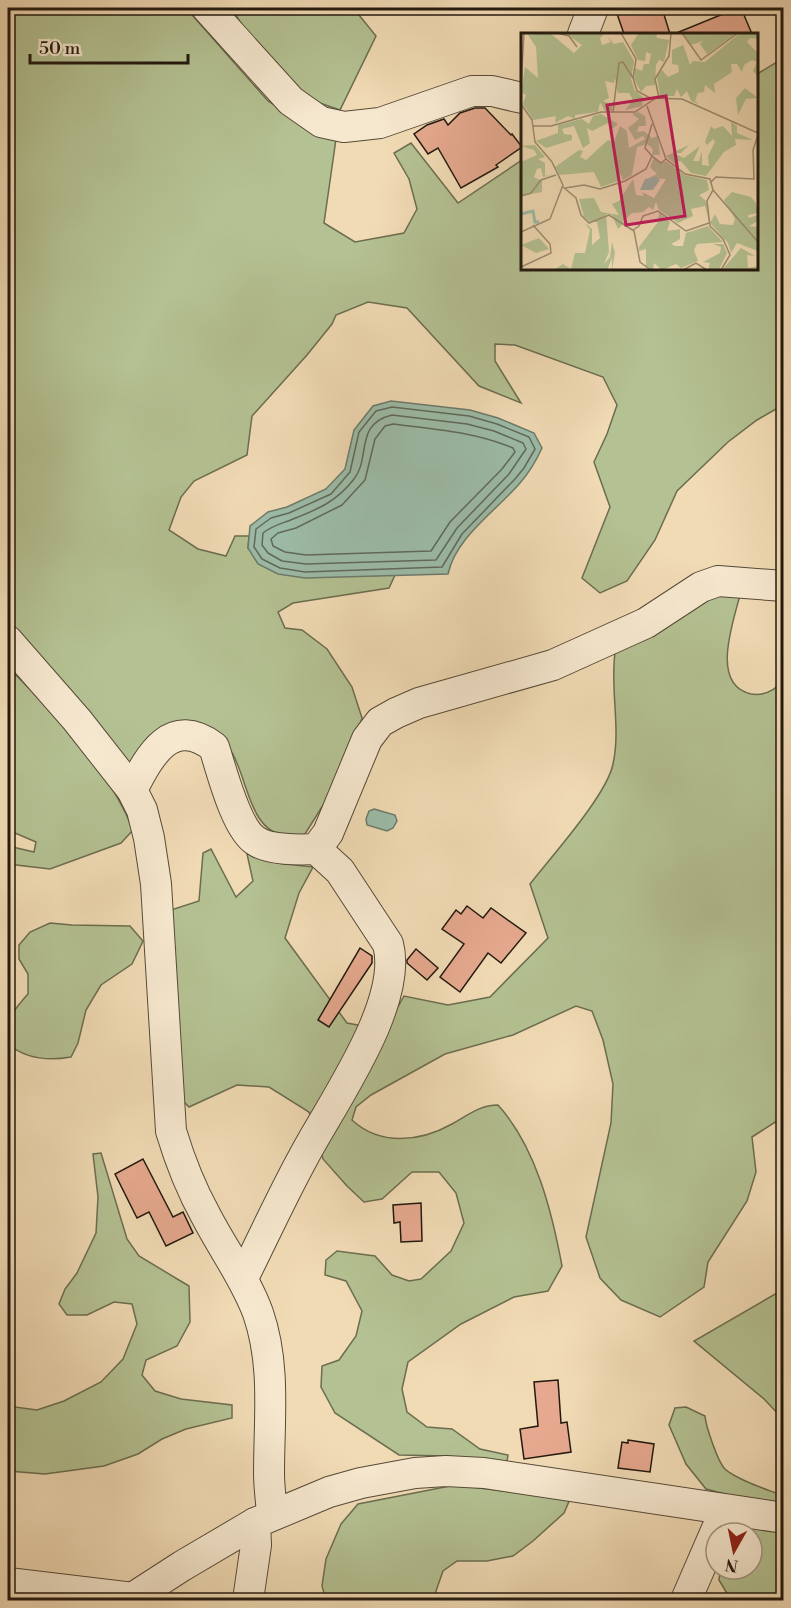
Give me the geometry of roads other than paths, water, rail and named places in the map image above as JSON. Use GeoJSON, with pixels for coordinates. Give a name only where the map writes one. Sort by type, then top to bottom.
{"type":"FeatureCollection","features":[{"type":"Feature","properties":{"kind":"street"},"geometry":{"type":"LineString","coordinates":[[207,8],[291,101],[321,122],[344,127],[380,123],[472,91],[492,91],[521,98]]}},
{"type":"Feature","properties":{"kind":"street"},"geometry":{"type":"LineString","coordinates":[[583,33],[593,8]]}},
{"type":"Feature","properties":{"kind":"street"},"geometry":{"type":"LineString","coordinates":[[316,849],[328,833],[367,739],[380,722],[419,703],[553,666],[646,623],[701,587],[718,581],[783,586]]}},
{"type":"Feature","properties":{"kind":"street"},"geometry":{"type":"LineString","coordinates":[[8,641],[77,720],[132,790],[142,810],[156,884],[171,1131],[181,1163],[206,1216],[243,1278],[268,1349],[269,1476],[264,1518],[256,1545],[248,1600]]}},
{"type":"Feature","properties":{"kind":"street"},"geometry":{"type":"LineString","coordinates":[[132,790],[144,765],[166,740],[179,735],[204,740],[214,747],[238,818],[255,841],[277,848],[316,849],[340,871],[388,944],[391,954],[390,979],[374,1029],[303,1157],[243,1278]]}},
{"type":"Feature","properties":{"kind":"street"},"geometry":{"type":"LineString","coordinates":[[8,1583],[100,1597],[142,1599],[182,1566],[264,1518],[329,1492],[361,1483],[446,1470],[576,1485],[783,1518]]}},
{"type":"Feature","properties":{"kind":"street"},"geometry":{"type":"LineString","coordinates":[[686,1600],[725,1510]]}},
{"type":"Feature","properties":{"kind":"water"},"geometry":{"type":"Polygon","coordinates":[[[391,401],[470,410],[498,418],[534,433],[542,448],[523,479],[459,548],[448,574],[305,578],[278,574],[258,564],[248,548],[250,526],[268,512],[287,507],[326,489],[345,469],[354,430],[373,406],[391,401]]]}},
{"type":"Feature","properties":{"kind":"water"},"geometry":{"type":"Polygon","coordinates":[[[374,809],[395,815],[397,821],[393,828],[387,831],[367,825],[366,819],[369,811],[374,809]]]}}]}
